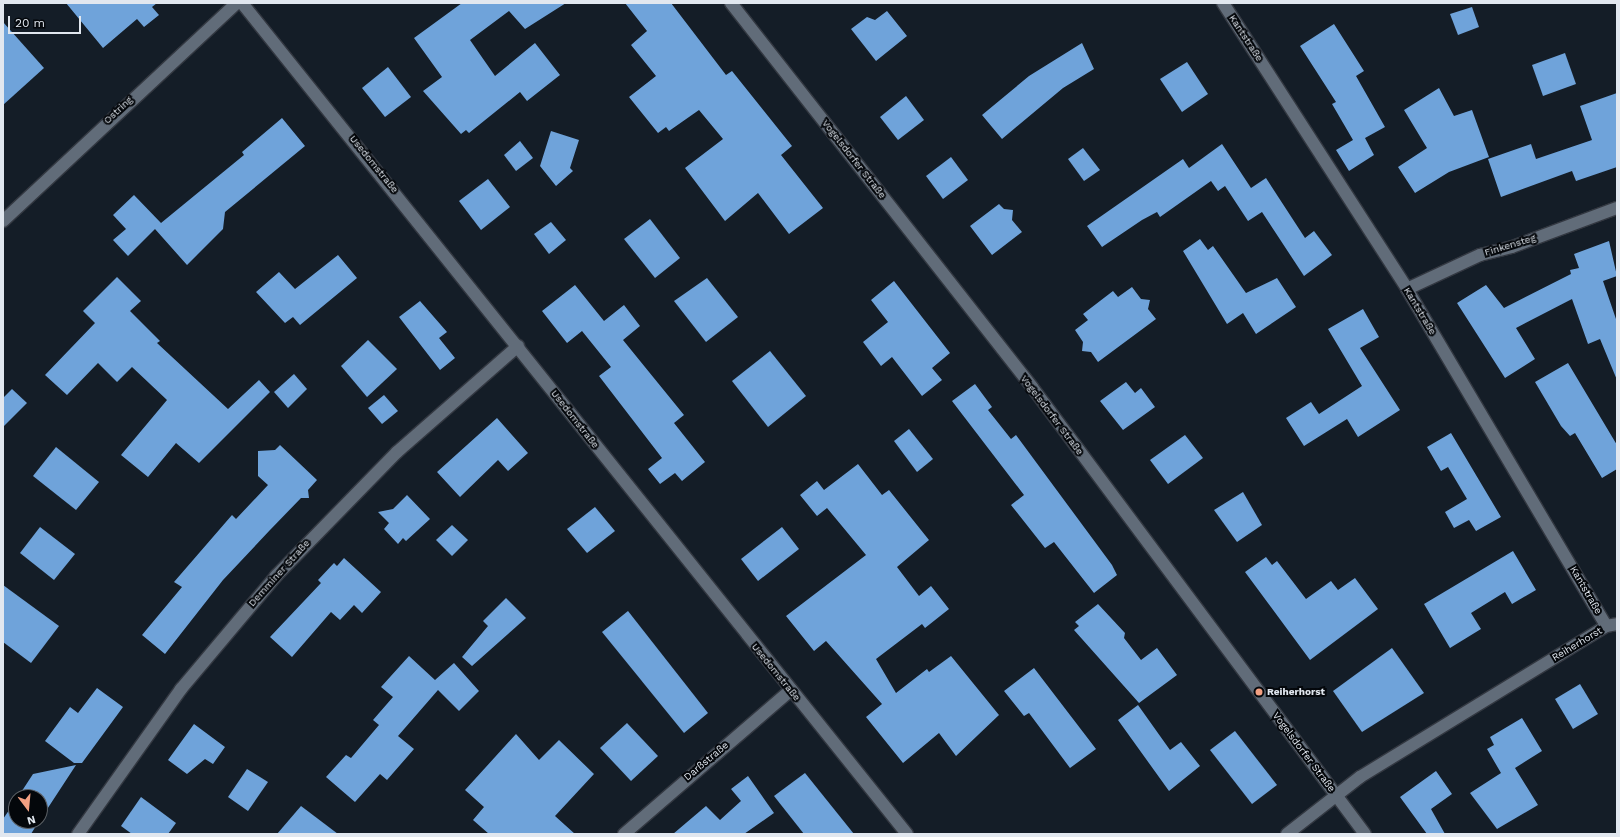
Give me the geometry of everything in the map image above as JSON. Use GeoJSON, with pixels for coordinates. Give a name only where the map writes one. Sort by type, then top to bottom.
{"type":"FeatureCollection","features":[{"type":"Feature","properties":{"kind":"street","name":"Ostring"},"geometry":{"type":"LineString","coordinates":[[3,221],[237,3]]}},
{"type":"Feature","properties":{"kind":"street","name":"Usedomstraße"},"geometry":{"type":"LineString","coordinates":[[242,3],[518,346],[790,690],[907,834]]}},
{"type":"Feature","properties":{"kind":"street","name":"Vogelsdorfer Straße"},"geometry":{"type":"LineString","coordinates":[[731,3],[1032,387],[1365,834]]}},
{"type":"Feature","properties":{"kind":"street","name":"Kantstraße"},"geometry":{"type":"LineString","coordinates":[[1223,3],[1407,289],[1611,625]]}},
{"type":"Feature","properties":{"kind":"street","name":"Finkensteg"},"geometry":{"type":"LineString","coordinates":[[1407,289],[1480,255],[1512,247],[1617,208]]}},
{"type":"Feature","properties":{"kind":"street","name":"Demminer Straße"},"geometry":{"type":"LineString","coordinates":[[78,834],[181,689],[276,576],[397,452],[518,346]]}},
{"type":"Feature","properties":{"kind":"street","name":"Reiherhorst"},"geometry":{"type":"LineString","coordinates":[[1287,834],[1336,795],[1611,625]]}},
{"type":"Feature","properties":{"kind":"street","name":"Darßstraße"},"geometry":{"type":"LineString","coordinates":[[624,834],[790,690]]}},
{"type":"Feature","properties":{"kind":"building"},"geometry":{"type":"Polygon","coordinates":[[[66,3],[157,3],[152,7],[159,15],[144,27],[137,19],[103,48],[66,3]]]}},
{"type":"Feature","properties":{"kind":"building"},"geometry":{"type":"Polygon","coordinates":[[[462,3],[566,3],[525,29],[509,11],[470,40],[495,76],[535,43],[560,75],[527,101],[520,92],[469,133],[466,130],[461,134],[423,91],[442,77],[414,38],[462,3]]]}},
{"type":"Feature","properties":{"kind":"building"},"geometry":{"type":"Polygon","coordinates":[[[625,3],[671,3],[726,75],[732,71],[792,146],[781,155],[823,208],[789,234],[758,193],[725,221],[685,168],[723,139],[699,110],[669,131],[666,127],[658,133],[629,97],[656,76],[631,45],[647,31],[625,3]]]}},
{"type":"Feature","properties":{"kind":"building"},"geometry":{"type":"Polygon","coordinates":[[[1472,7],[1479,27],[1458,35],[1450,14],[1472,7]]]}},
{"type":"Feature","properties":{"kind":"building"},"geometry":{"type":"Polygon","coordinates":[[[887,11],[907,36],[876,61],[851,29],[867,17],[875,20],[887,11]]]}},
{"type":"Feature","properties":{"kind":"building"},"geometry":{"type":"Polygon","coordinates":[[[3,22],[44,68],[3,105],[3,22]]]}},
{"type":"Feature","properties":{"kind":"building"},"geometry":{"type":"Polygon","coordinates":[[[1334,24],[1364,71],[1356,76],[1385,127],[1365,138],[1374,155],[1349,171],[1336,150],[1353,140],[1332,104],[1336,102],[1300,46],[1334,24]]]}},
{"type":"Feature","properties":{"kind":"building"},"geometry":{"type":"Polygon","coordinates":[[[1082,43],[1094,69],[1063,88],[1002,139],[982,115],[1029,76],[1082,43]]]}},
{"type":"Feature","properties":{"kind":"building"},"geometry":{"type":"Polygon","coordinates":[[[1565,53],[1576,84],[1543,96],[1532,65],[1565,53]]]}},
{"type":"Feature","properties":{"kind":"building"},"geometry":{"type":"Polygon","coordinates":[[[1187,62],[1208,94],[1182,112],[1160,79],[1187,62]]]}},
{"type":"Feature","properties":{"kind":"building"},"geometry":{"type":"Polygon","coordinates":[[[388,67],[411,97],[385,117],[362,88],[388,67]]]}},
{"type":"Feature","properties":{"kind":"building"},"geometry":{"type":"Polygon","coordinates":[[[1439,88],[1454,116],[1472,110],[1489,157],[1449,172],[1415,193],[1398,167],[1427,148],[1404,110],[1439,88]]]}},
{"type":"Feature","properties":{"kind":"building"},"geometry":{"type":"Polygon","coordinates":[[[1617,93],[1617,167],[1576,181],[1572,171],[1501,197],[1488,159],[1531,144],[1536,159],[1592,140],[1580,106],[1617,93]]]}},
{"type":"Feature","properties":{"kind":"building"},"geometry":{"type":"Polygon","coordinates":[[[906,96],[924,120],[898,140],[880,117],[906,96]]]}},
{"type":"Feature","properties":{"kind":"building"},"geometry":{"type":"Polygon","coordinates":[[[282,118],[305,146],[225,212],[223,229],[187,265],[155,229],[128,256],[113,240],[126,229],[113,215],[134,195],[161,223],[244,155],[242,152],[282,118]]]}},
{"type":"Feature","properties":{"kind":"building"},"geometry":{"type":"Polygon","coordinates":[[[551,131],[579,140],[570,168],[573,171],[556,186],[540,166],[551,131]]]}},
{"type":"Feature","properties":{"kind":"building"},"geometry":{"type":"Polygon","coordinates":[[[520,141],[533,158],[516,171],[504,155],[520,141]]]}},
{"type":"Feature","properties":{"kind":"building"},"geometry":{"type":"Polygon","coordinates":[[[1222,144],[1251,188],[1266,178],[1305,238],[1314,231],[1332,255],[1304,276],[1262,212],[1248,221],[1225,186],[1218,191],[1211,181],[1160,217],[1157,212],[1142,220],[1102,247],[1087,226],[1183,159],[1189,168],[1222,144]]]}},
{"type":"Feature","properties":{"kind":"building"},"geometry":{"type":"Polygon","coordinates":[[[1083,148],[1100,170],[1084,181],[1068,159],[1083,148]]]}},
{"type":"Feature","properties":{"kind":"building"},"geometry":{"type":"Polygon","coordinates":[[[951,157],[968,180],[943,199],[926,176],[951,157]]]}},
{"type":"Feature","properties":{"kind":"building"},"geometry":{"type":"Polygon","coordinates":[[[488,179],[510,207],[481,230],[459,201],[488,179]]]}},
{"type":"Feature","properties":{"kind":"building"},"geometry":{"type":"Polygon","coordinates":[[[999,204],[1004,209],[1013,210],[1012,220],[1022,232],[992,255],[970,226],[999,204]]]}},
{"type":"Feature","properties":{"kind":"building"},"geometry":{"type":"Polygon","coordinates":[[[650,219],[680,258],[655,278],[624,239],[650,219]]]}},
{"type":"Feature","properties":{"kind":"building"},"geometry":{"type":"Polygon","coordinates":[[[551,222],[566,240],[549,254],[534,234],[551,222]]]}},
{"type":"Feature","properties":{"kind":"building"},"geometry":{"type":"Polygon","coordinates":[[[1200,239],[1208,250],[1213,246],[1246,293],[1277,278],[1296,307],[1256,334],[1243,313],[1227,324],[1183,251],[1200,239]]]}},
{"type":"Feature","properties":{"kind":"building"},"geometry":{"type":"Polygon","coordinates":[[[1609,241],[1617,276],[1603,281],[1617,322],[1617,380],[1600,339],[1588,344],[1572,299],[1516,328],[1535,359],[1505,378],[1457,303],[1486,285],[1504,308],[1571,274],[1570,270],[1579,268],[1574,254],[1609,241]]]}},
{"type":"Feature","properties":{"kind":"building"},"geometry":{"type":"Polygon","coordinates":[[[338,255],[357,278],[300,325],[293,317],[285,323],[256,292],[279,272],[295,289],[338,255]]]}},
{"type":"Feature","properties":{"kind":"building"},"geometry":{"type":"Polygon","coordinates":[[[117,277],[141,301],[130,311],[160,341],[157,343],[228,409],[259,380],[270,392],[199,463],[176,443],[148,477],[121,455],[167,400],[132,367],[117,382],[98,363],[67,395],[45,375],[95,323],[83,311],[117,277]]]}},
{"type":"Feature","properties":{"kind":"building"},"geometry":{"type":"Polygon","coordinates":[[[707,278],[738,317],[706,342],[674,301],[707,278]]]}},
{"type":"Feature","properties":{"kind":"building"},"geometry":{"type":"Polygon","coordinates":[[[894,281],[950,353],[932,368],[942,380],[922,396],[892,357],[881,366],[863,342],[888,322],[871,300],[894,281]]]}},
{"type":"Feature","properties":{"kind":"building"},"geometry":{"type":"Polygon","coordinates":[[[575,285],[604,321],[624,305],[640,326],[623,340],[684,415],[674,423],[705,462],[682,481],[675,473],[660,484],[648,469],[662,458],[599,376],[611,367],[582,331],[567,343],[542,311],[575,285]]]}},
{"type":"Feature","properties":{"kind":"building"},"geometry":{"type":"Polygon","coordinates":[[[1132,287],[1141,299],[1150,300],[1148,309],[1156,319],[1098,362],[1091,352],[1082,351],[1083,342],[1075,330],[1088,320],[1083,314],[1113,291],[1118,297],[1132,287]]]}},
{"type":"Feature","properties":{"kind":"building"},"geometry":{"type":"Polygon","coordinates":[[[420,301],[447,332],[439,338],[455,358],[440,370],[399,317],[420,301]]]}},
{"type":"Feature","properties":{"kind":"building"},"geometry":{"type":"Polygon","coordinates":[[[1363,309],[1379,337],[1360,348],[1400,410],[1358,437],[1347,419],[1304,446],[1286,418],[1311,402],[1319,414],[1362,386],[1328,329],[1363,309]]]}},
{"type":"Feature","properties":{"kind":"building"},"geometry":{"type":"Polygon","coordinates":[[[368,340],[397,369],[367,397],[341,366],[368,340]]]}},
{"type":"Feature","properties":{"kind":"building"},"geometry":{"type":"Polygon","coordinates":[[[770,351],[806,396],[768,427],[732,381],[770,351]]]}},
{"type":"Feature","properties":{"kind":"building"},"geometry":{"type":"Polygon","coordinates":[[[1568,363],[1617,445],[1617,469],[1602,478],[1575,433],[1570,436],[1561,426],[1535,382],[1568,363]]]}},
{"type":"Feature","properties":{"kind":"building"},"geometry":{"type":"Polygon","coordinates":[[[294,374],[307,389],[288,408],[274,392],[294,374]]]}},
{"type":"Feature","properties":{"kind":"building"},"geometry":{"type":"Polygon","coordinates":[[[1126,382],[1135,393],[1141,388],[1155,407],[1123,430],[1100,401],[1126,382]]]}},
{"type":"Feature","properties":{"kind":"building"},"geometry":{"type":"Polygon","coordinates":[[[975,384],[992,407],[988,410],[1011,439],[1016,435],[1112,565],[1117,575],[1094,593],[1054,542],[1045,548],[1011,505],[1024,495],[952,401],[975,384]]]}},
{"type":"Feature","properties":{"kind":"building"},"geometry":{"type":"Polygon","coordinates":[[[12,389],[27,403],[3,427],[3,398],[12,389]]]}},
{"type":"Feature","properties":{"kind":"building"},"geometry":{"type":"Polygon","coordinates":[[[384,395],[398,411],[382,424],[368,408],[384,395]]]}},
{"type":"Feature","properties":{"kind":"building"},"geometry":{"type":"Polygon","coordinates":[[[497,418],[528,453],[508,471],[498,460],[460,497],[437,472],[497,418]]]}},
{"type":"Feature","properties":{"kind":"building"},"geometry":{"type":"Polygon","coordinates":[[[909,429],[933,459],[917,472],[894,441],[909,429]]]}},
{"type":"Feature","properties":{"kind":"building"},"geometry":{"type":"Polygon","coordinates":[[[1451,433],[1501,517],[1476,531],[1469,520],[1454,528],[1445,512],[1467,499],[1448,467],[1441,471],[1427,447],[1451,433]]]}},
{"type":"Feature","properties":{"kind":"building"},"geometry":{"type":"Polygon","coordinates":[[[1185,435],[1203,458],[1168,484],[1150,460],[1185,435]]]}},
{"type":"Feature","properties":{"kind":"building"},"geometry":{"type":"Polygon","coordinates":[[[280,445],[317,480],[308,490],[309,498],[301,498],[223,580],[165,654],[142,635],[182,587],[174,582],[232,515],[236,519],[268,485],[258,476],[258,451],[275,450],[280,445]]]}},
{"type":"Feature","properties":{"kind":"building"},"geometry":{"type":"Polygon","coordinates":[[[56,447],[99,482],[76,510],[33,476],[56,447]]]}},
{"type":"Feature","properties":{"kind":"building"},"geometry":{"type":"Polygon","coordinates":[[[858,464],[882,495],[889,490],[929,540],[897,567],[919,596],[931,586],[949,609],[925,628],[922,624],[876,659],[896,693],[927,669],[929,672],[951,656],[999,715],[956,756],[939,733],[903,763],[866,717],[882,704],[826,641],[814,651],[786,616],[866,555],[827,508],[817,516],[800,495],[817,481],[824,490],[858,464]]]}},
{"type":"Feature","properties":{"kind":"building"},"geometry":{"type":"Polygon","coordinates":[[[1243,492],[1262,525],[1237,542],[1214,510],[1243,492]]]}},
{"type":"Feature","properties":{"kind":"building"},"geometry":{"type":"Polygon","coordinates":[[[407,495],[430,519],[406,541],[403,538],[398,544],[384,529],[389,523],[378,512],[393,509],[407,495]]]}},
{"type":"Feature","properties":{"kind":"building"},"geometry":{"type":"Polygon","coordinates":[[[595,507],[615,531],[587,553],[567,529],[595,507]]]}},
{"type":"Feature","properties":{"kind":"building"},"geometry":{"type":"Polygon","coordinates":[[[452,525],[468,540],[452,556],[436,540],[452,525]]]}},
{"type":"Feature","properties":{"kind":"building"},"geometry":{"type":"Polygon","coordinates":[[[40,527],[75,554],[54,580],[20,553],[40,527]]]}},
{"type":"Feature","properties":{"kind":"building"},"geometry":{"type":"Polygon","coordinates":[[[782,527],[799,549],[758,581],[741,559],[782,527]]]}},
{"type":"Feature","properties":{"kind":"building"},"geometry":{"type":"Polygon","coordinates":[[[1513,551],[1536,590],[1512,604],[1505,592],[1471,613],[1481,629],[1450,648],[1424,604],[1513,551]]]}},
{"type":"Feature","properties":{"kind":"building"},"geometry":{"type":"Polygon","coordinates":[[[1266,557],[1272,565],[1277,561],[1306,599],[1331,581],[1338,590],[1355,578],[1378,609],[1310,660],[1245,572],[1266,557]]]}},
{"type":"Feature","properties":{"kind":"building"},"geometry":{"type":"Polygon","coordinates":[[[344,558],[381,592],[362,613],[354,605],[340,620],[331,612],[292,657],[270,637],[321,583],[318,580],[334,563],[337,566],[344,558]]]}},
{"type":"Feature","properties":{"kind":"building"},"geometry":{"type":"Polygon","coordinates":[[[3,585],[59,626],[31,663],[3,642],[3,585]]]}},
{"type":"Feature","properties":{"kind":"building"},"geometry":{"type":"Polygon","coordinates":[[[506,598],[526,618],[472,666],[462,657],[488,626],[483,621],[506,598]]]}},
{"type":"Feature","properties":{"kind":"building"},"geometry":{"type":"Polygon","coordinates":[[[1098,604],[1125,633],[1124,638],[1141,660],[1157,648],[1177,675],[1139,703],[1074,630],[1079,626],[1075,622],[1098,604]]]}},
{"type":"Feature","properties":{"kind":"building"},"geometry":{"type":"Polygon","coordinates":[[[628,611],[708,713],[684,733],[602,632],[628,611]]]}},
{"type":"Feature","properties":{"kind":"building"},"geometry":{"type":"Polygon","coordinates":[[[1392,648],[1424,693],[1362,732],[1333,691],[1392,648]]]}},
{"type":"Feature","properties":{"kind":"building"},"geometry":{"type":"Polygon","coordinates":[[[409,656],[435,680],[454,663],[479,691],[459,711],[438,690],[398,736],[414,749],[387,780],[380,774],[355,802],[326,777],[346,755],[351,758],[379,725],[373,720],[393,697],[381,687],[409,656]]]}},
{"type":"Feature","properties":{"kind":"building"},"geometry":{"type":"Polygon","coordinates":[[[1034,668],[1096,749],[1070,768],[1029,713],[1024,716],[1004,691],[1034,668]]]}},
{"type":"Feature","properties":{"kind":"building"},"geometry":{"type":"Polygon","coordinates":[[[1580,684],[1598,714],[1573,729],[1555,699],[1580,684]]]}},
{"type":"Feature","properties":{"kind":"building"},"geometry":{"type":"Polygon","coordinates":[[[97,688],[123,707],[82,763],[74,763],[45,741],[70,707],[78,713],[97,688]]]}},
{"type":"Feature","properties":{"kind":"building"},"geometry":{"type":"Polygon","coordinates":[[[1138,705],[1170,750],[1181,742],[1200,766],[1169,791],[1118,720],[1138,705]]]}},
{"type":"Feature","properties":{"kind":"building"},"geometry":{"type":"Polygon","coordinates":[[[1522,718],[1542,751],[1515,768],[1538,805],[1497,829],[1470,793],[1501,773],[1487,749],[1494,745],[1490,737],[1522,718]]]}},
{"type":"Feature","properties":{"kind":"building"},"geometry":{"type":"Polygon","coordinates":[[[627,723],[658,756],[631,781],[600,748],[627,723]]]}},
{"type":"Feature","properties":{"kind":"building"},"geometry":{"type":"Polygon","coordinates":[[[194,724],[225,747],[213,764],[205,759],[187,774],[168,760],[194,724]]]}},
{"type":"Feature","properties":{"kind":"building"},"geometry":{"type":"Polygon","coordinates":[[[1235,731],[1277,785],[1252,804],[1210,750],[1235,731]]]}},
{"type":"Feature","properties":{"kind":"building"},"geometry":{"type":"Polygon","coordinates":[[[516,734],[539,760],[559,740],[594,774],[555,816],[575,834],[489,834],[473,820],[484,807],[465,790],[516,734]]]}},
{"type":"Feature","properties":{"kind":"building"},"geometry":{"type":"Polygon","coordinates":[[[76,765],[48,808],[48,789],[23,789],[33,774],[76,765]]]}},
{"type":"Feature","properties":{"kind":"building"},"geometry":{"type":"Polygon","coordinates":[[[247,769],[268,782],[248,811],[228,797],[247,769]]]}},
{"type":"Feature","properties":{"kind":"building"},"geometry":{"type":"Polygon","coordinates":[[[1436,771],[1452,794],[1431,809],[1445,834],[1427,834],[1400,797],[1436,771]]]}},
{"type":"Feature","properties":{"kind":"building"},"geometry":{"type":"Polygon","coordinates":[[[805,773],[854,834],[804,834],[774,796],[805,773]]]}},
{"type":"Feature","properties":{"kind":"building"},"geometry":{"type":"Polygon","coordinates":[[[748,776],[774,813],[744,834],[673,834],[706,806],[720,820],[741,801],[731,789],[748,776]]]}},
{"type":"Feature","properties":{"kind":"building"},"geometry":{"type":"Polygon","coordinates":[[[141,797],[176,823],[168,834],[132,834],[121,826],[141,797]]]}},
{"type":"Feature","properties":{"kind":"building"},"geometry":{"type":"Polygon","coordinates":[[[301,806],[338,834],[277,834],[301,806]]]}},
{"type":"Feature","properties":{"kind":"building"},"geometry":{"type":"Polygon","coordinates":[[[8,812],[8,829],[34,829],[31,834],[3,834],[3,819],[8,812]]]}},
{"type":"Feature","properties":{"kind":"place","name":"Reiherhorst"},"geometry":{"type":"Point","coordinates":[1259,692]}}]}
